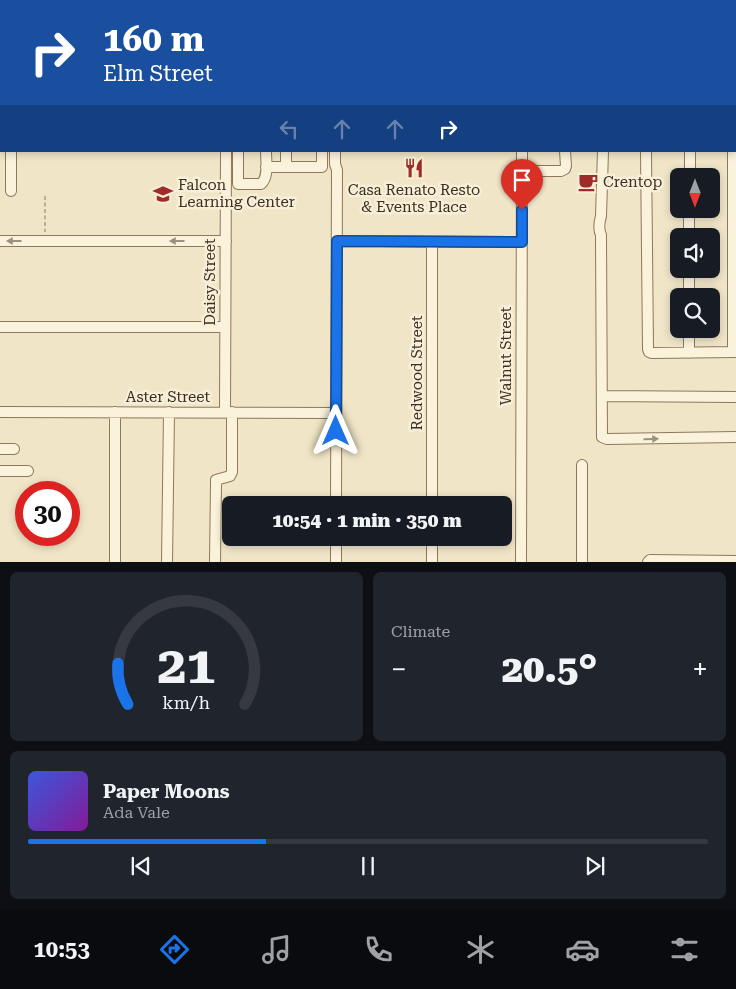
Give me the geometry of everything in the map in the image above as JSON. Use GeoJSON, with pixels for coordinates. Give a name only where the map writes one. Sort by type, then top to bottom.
{"type":"FeatureCollection","features":[{"type":"Feature","properties":{"kind":"street"},"geometry":{"type":"LineString","coordinates":[[11,152],[11,191]]}},
{"type":"Feature","properties":{"kind":"street","name":"Daisy Street"},"geometry":{"type":"LineString","coordinates":[[215,562],[216,480],[230,476],[232,472],[225,327],[227,152]]}},
{"type":"Feature","properties":{"kind":"street"},"geometry":{"type":"LineString","coordinates":[[238,155],[238,184],[261,184],[264,183],[266,178],[266,152]]}},
{"type":"Feature","properties":{"kind":"street"},"geometry":{"type":"LineString","coordinates":[[286,152],[286,167]]}},
{"type":"Feature","properties":{"kind":"street"},"geometry":{"type":"LineString","coordinates":[[266,167],[322,167],[322,152]]}},
{"type":"Feature","properties":{"kind":"street"},"geometry":{"type":"LineString","coordinates":[[334,152],[334,164],[338,170]]}},
{"type":"Feature","properties":{"kind":"street"},"geometry":{"type":"LineString","coordinates":[[336,496],[338,170],[341,164],[341,152]]}},
{"type":"Feature","properties":{"kind":"street","name":"Walnut Street"},"geometry":{"type":"LineString","coordinates":[[521,562],[522,152]]}},
{"type":"Feature","properties":{"kind":"street"},"geometry":{"type":"LineString","coordinates":[[522,171],[561,171],[566,166],[565,152]]}},
{"type":"Feature","properties":{"kind":"street"},"geometry":{"type":"LineString","coordinates":[[603,152],[602,216],[599,221],[599,230],[602,236],[602,437],[607,440],[736,437]]}},
{"type":"Feature","properties":{"kind":"street"},"geometry":{"type":"LineString","coordinates":[[646,152],[648,349],[649,352],[688,353],[734,352],[735,152]]}},
{"type":"Feature","properties":{"kind":"street"},"geometry":{"type":"LineString","coordinates":[[690,152],[690,168]]}},
{"type":"Feature","properties":{"kind":"street"},"geometry":{"type":"LineString","coordinates":[[0,240],[226,241]]}},
{"type":"Feature","properties":{"kind":"street"},"geometry":{"type":"LineString","coordinates":[[337,241],[522,242]]}},
{"type":"Feature","properties":{"kind":"street","name":"Redwood Street"},"geometry":{"type":"LineString","coordinates":[[432,242],[432,496]]}},
{"type":"Feature","properties":{"kind":"street"},"geometry":{"type":"LineString","coordinates":[[0,327],[225,327]]}},
{"type":"Feature","properties":{"kind":"street"},"geometry":{"type":"LineString","coordinates":[[688,353],[689,338]]}},
{"type":"Feature","properties":{"kind":"street"},"geometry":{"type":"LineString","coordinates":[[602,396],[736,397]]}},
{"type":"Feature","properties":{"kind":"street","name":"Aster Street"},"geometry":{"type":"LineString","coordinates":[[0,412],[336,413]]}},
{"type":"Feature","properties":{"kind":"street"},"geometry":{"type":"LineString","coordinates":[[115,412],[115,562]]}},
{"type":"Feature","properties":{"kind":"street"},"geometry":{"type":"LineString","coordinates":[[167,562],[169,412]]}},
{"type":"Feature","properties":{"kind":"street"},"geometry":{"type":"LineString","coordinates":[[0,449],[14,449]]}},
{"type":"Feature","properties":{"kind":"street"},"geometry":{"type":"LineString","coordinates":[[582,465],[582,562]]}},
{"type":"Feature","properties":{"kind":"street"},"geometry":{"type":"LineString","coordinates":[[0,471],[28,472]]}},
{"type":"Feature","properties":{"kind":"street"},"geometry":{"type":"LineString","coordinates":[[336,546],[336,562]]}},
{"type":"Feature","properties":{"kind":"street"},"geometry":{"type":"LineString","coordinates":[[432,546],[432,562]]}},
{"type":"Feature","properties":{"kind":"street"},"geometry":{"type":"LineString","coordinates":[[648,561],[736,560]]}},
{"type":"Feature","properties":{"kind":"path"},"geometry":{"type":"LineString","coordinates":[[45,196],[45,241]]}},
{"type":"Feature","properties":{"kind":"place","name":"Casa Renato Resto & Events Place"},"geometry":{"type":"Point","coordinates":[414,168]}},
{"type":"Feature","properties":{"kind":"place","name":"Crentop"},"geometry":{"type":"Point","coordinates":[588,182]}},
{"type":"Feature","properties":{"kind":"place","name":"Falcon Learning Center"},"geometry":{"type":"Point","coordinates":[163,194]}},
{"type":"Feature","properties":{"kind":"route"},"geometry":{"type":"LineString","coordinates":[[336,431],[337,241],[522,242],[522,210]]}}]}
